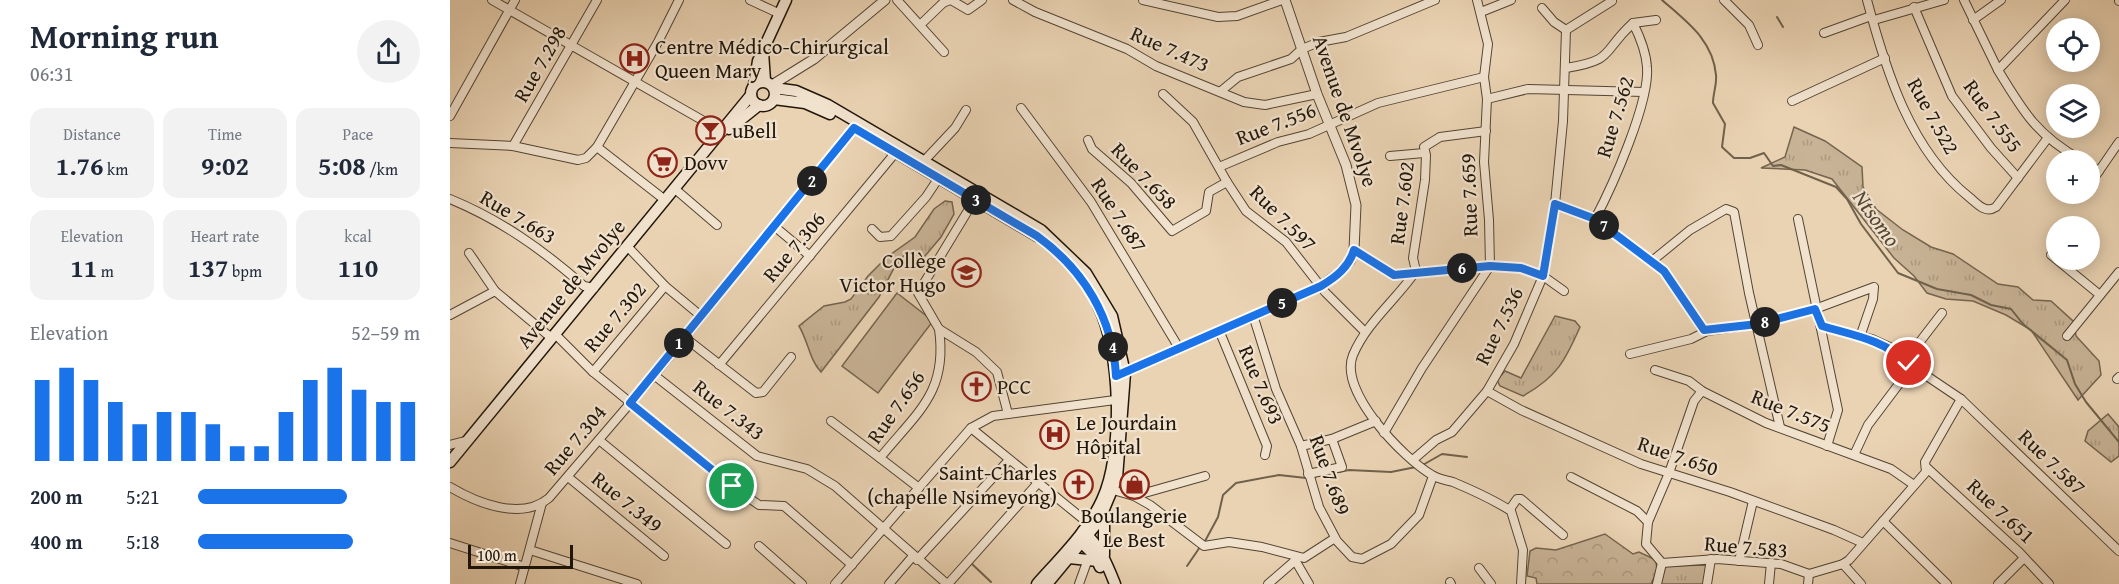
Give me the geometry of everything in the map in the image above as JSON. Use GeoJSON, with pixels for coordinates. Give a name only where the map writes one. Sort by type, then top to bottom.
{"type":"FeatureCollection","features":[{"type":"Feature","properties":{"kind":"main road"},"geometry":{"type":"LineString","coordinates":[[759,105],[752,90],[756,67],[778,13],[786,0]]}},
{"type":"Feature","properties":{"kind":"main road"},"geometry":{"type":"LineString","coordinates":[[763,49],[771,88]]}},
{"type":"Feature","properties":{"kind":"main road"},"geometry":{"type":"LineString","coordinates":[[771,88],[818,108],[854,128],[1047,243],[1080,277],[1105,320],[1120,374],[1115,400],[1115,432],[1108,484],[1069,558],[1047,584]]}},
{"type":"Feature","properties":{"kind":"main road"},"geometry":{"type":"LineString","coordinates":[[752,90],[771,88],[796,91],[820,101],[1041,230],[1078,263],[1093,283],[1112,316],[1120,374],[1120,463],[1104,513],[1097,559],[1107,584]]}},
{"type":"Feature","properties":{"kind":"main road","name":"Avenue de Mvolye"},"geometry":{"type":"LineString","coordinates":[[723,132],[759,105],[769,105],[771,88]]}},
{"type":"Feature","properties":{"kind":"main road","name":"Avenue de Mvolye"},"geometry":{"type":"LineString","coordinates":[[450,462],[465,441],[556,335],[723,132],[752,90]]}},
{"type":"Feature","properties":{"kind":"main road"},"geometry":{"type":"LineString","coordinates":[[1037,584],[1104,513]]}},
{"type":"Feature","properties":{"kind":"main road"},"geometry":{"type":"LineString","coordinates":[[1083,534],[1115,584]]}},
{"type":"Feature","properties":{"kind":"main road"},"geometry":{"type":"LineString","coordinates":[[1069,558],[1097,559]]}},
{"type":"Feature","properties":{"kind":"street"},"geometry":{"type":"LineString","coordinates":[[492,0],[723,132]]}},
{"type":"Feature","properties":{"kind":"street"},"geometry":{"type":"LineString","coordinates":[[450,116],[515,0]]}},
{"type":"Feature","properties":{"kind":"street","name":"Rue 7.298"},"geometry":{"type":"LineString","coordinates":[[513,146],[597,0]]}},
{"type":"Feature","properties":{"kind":"street"},"geometry":{"type":"LineString","coordinates":[[450,142],[494,147],[513,146],[578,160],[586,158],[597,147],[679,0]]}},
{"type":"Feature","properties":{"kind":"street"},"geometry":{"type":"LineString","coordinates":[[750,0],[778,13]]}},
{"type":"Feature","properties":{"kind":"street"},"geometry":{"type":"LineString","coordinates":[[771,88],[814,59],[885,0]]}},
{"type":"Feature","properties":{"kind":"street"},"geometry":{"type":"LineString","coordinates":[[897,0],[944,52]]}},
{"type":"Feature","properties":{"kind":"street"},"geometry":{"type":"LineString","coordinates":[[920,26],[944,3],[951,0],[968,10],[982,0]]}},
{"type":"Feature","properties":{"kind":"street","name":"Rue 7.473"},"geometry":{"type":"LineString","coordinates":[[1013,0],[1058,23],[1127,49],[1156,66],[1244,102],[1265,105],[1317,94]]}},
{"type":"Feature","properties":{"kind":"street"},"geometry":{"type":"LineString","coordinates":[[1143,0],[1218,16],[1237,16],[1284,0]]}},
{"type":"Feature","properties":{"kind":"street","name":"Avenue de Mvolye"},"geometry":{"type":"LineString","coordinates":[[1284,0],[1317,94],[1331,122],[1356,205],[1354,250]]}},
{"type":"Feature","properties":{"kind":"street"},"geometry":{"type":"LineString","coordinates":[[1221,91],[1238,77],[1291,59],[1302,49],[1319,42],[1346,37],[1435,0]]}},
{"type":"Feature","properties":{"kind":"street","name":"Rue 7.659"},"geometry":{"type":"LineString","coordinates":[[1384,433],[1422,368],[1490,266],[1490,220],[1485,189],[1487,99],[1484,77],[1488,44],[1477,0]]}},
{"type":"Feature","properties":{"kind":"street"},"geometry":{"type":"LineString","coordinates":[[1481,12],[1511,0]]}},
{"type":"Feature","properties":{"kind":"street"},"geometry":{"type":"LineString","coordinates":[[1724,0],[1749,25],[1758,45]]}},
{"type":"Feature","properties":{"kind":"street","name":"Rue 7.522"},"geometry":{"type":"LineString","coordinates":[[1867,0],[1900,100],[1923,145],[1961,191],[1983,208],[1992,210],[2047,139]]}},
{"type":"Feature","properties":{"kind":"street"},"geometry":{"type":"LineString","coordinates":[[1964,0],[1998,70],[2032,121],[2047,139],[2065,150]]}},
{"type":"Feature","properties":{"kind":"street"},"geometry":{"type":"LineString","coordinates":[[1973,20],[2001,0]]}},
{"type":"Feature","properties":{"kind":"street"},"geometry":{"type":"LineString","coordinates":[[1998,70],[2065,0]]}},
{"type":"Feature","properties":{"kind":"street"},"geometry":{"type":"LineString","coordinates":[[1542,8],[1554,22],[1566,30],[1612,1]]}},
{"type":"Feature","properties":{"kind":"street"},"geometry":{"type":"LineString","coordinates":[[1824,33],[1939,1]]}},
{"type":"Feature","properties":{"kind":"street","name":"Rue 7.555"},"geometry":{"type":"LineString","coordinates":[[1914,7],[1952,96],[1984,140],[2018,178]]}},
{"type":"Feature","properties":{"kind":"street"},"geometry":{"type":"LineString","coordinates":[[1566,68],[1593,64],[1603,58],[1633,23],[1656,20]]}},
{"type":"Feature","properties":{"kind":"street","name":"Rue 7.562"},"geometry":{"type":"LineString","coordinates":[[1595,219],[1618,169],[1644,92],[1647,67],[1641,39],[1633,23]]}},
{"type":"Feature","properties":{"kind":"street","name":"Rue 7.536"},"geometry":{"type":"LineString","coordinates":[[1414,459],[1436,440],[1452,432],[1487,391],[1514,344],[1543,276],[1555,204],[1566,68],[1566,30]]}},
{"type":"Feature","properties":{"kind":"street"},"geometry":{"type":"LineString","coordinates":[[1792,101],[1885,58]]}},
{"type":"Feature","properties":{"kind":"street","name":"Rue 7.556"},"geometry":{"type":"LineString","coordinates":[[1219,167],[1278,142],[1309,134],[1331,122],[1378,103],[1484,77]]}},
{"type":"Feature","properties":{"kind":"street"},"geometry":{"type":"LineString","coordinates":[[1487,99],[1528,89],[1564,88],[1644,92]]}},
{"type":"Feature","properties":{"kind":"street","name":"Rue 7.597"},"geometry":{"type":"LineString","coordinates":[[1163,94],[1193,122],[1246,211],[1286,242],[1321,286],[1365,332]]}},
{"type":"Feature","properties":{"kind":"street","name":"Rue 7.687"},"geometry":{"type":"LineString","coordinates":[[1021,108],[1091,202],[1179,348]]}},
{"type":"Feature","properties":{"kind":"street"},"geometry":{"type":"LineString","coordinates":[[924,160],[955,128],[966,110]]}},
{"type":"Feature","properties":{"kind":"street","name":"Rue 7.304"},"geometry":{"type":"LineString","coordinates":[[450,487],[505,508],[518,509],[542,503],[568,477],[654,375],[854,128]]}},
{"type":"Feature","properties":{"kind":"street","name":"Rue 7.602"},"geometry":{"type":"LineString","coordinates":[[1486,131],[1440,137],[1424,147],[1425,180],[1413,258],[1416,271],[1402,291],[1365,332],[1352,357],[1350,368],[1362,401],[1384,433],[1433,476],[1455,483],[1510,509]]}},
{"type":"Feature","properties":{"kind":"street","name":"Rue 7.658"},"geometry":{"type":"LineString","coordinates":[[1088,140],[1092,149],[1131,183],[1172,231],[1206,211],[1209,192],[1227,182]]}},
{"type":"Feature","properties":{"kind":"street"},"geometry":{"type":"LineString","coordinates":[[2100,170],[2119,142]]}},
{"type":"Feature","properties":{"kind":"street"},"geometry":{"type":"LineString","coordinates":[[597,147],[665,200]]}},
{"type":"Feature","properties":{"kind":"street","name":"Rue 7.306"},"geometry":{"type":"LineString","coordinates":[[719,365],[896,152]]}},
{"type":"Feature","properties":{"kind":"street"},"geometry":{"type":"LineString","coordinates":[[1390,156],[1424,153]]}},
{"type":"Feature","properties":{"kind":"street"},"geometry":{"type":"LineString","coordinates":[[872,229],[880,237],[891,236],[932,190],[938,179]]}},
{"type":"Feature","properties":{"kind":"street"},"geometry":{"type":"LineString","coordinates":[[675,189],[717,225]]}},
{"type":"Feature","properties":{"kind":"street"},"geometry":{"type":"LineString","coordinates":[[975,199],[918,293],[939,329],[976,352],[998,372],[1008,414]]}},
{"type":"Feature","properties":{"kind":"street","name":"Rue 7.663"},"geometry":{"type":"LineString","coordinates":[[450,200],[511,229],[538,247],[584,286],[594,288]]}},
{"type":"Feature","properties":{"kind":"street"},"geometry":{"type":"LineString","coordinates":[[1555,204],[1595,219],[1652,261],[1673,282],[1702,328],[1707,331]]}},
{"type":"Feature","properties":{"kind":"street"},"geometry":{"type":"LineString","coordinates":[[1652,261],[1726,209],[1734,212],[1749,293],[1780,427]]}},
{"type":"Feature","properties":{"kind":"street"},"geometry":{"type":"LineString","coordinates":[[1798,219],[1815,309],[1822,326],[1838,410],[1827,446]]}},
{"type":"Feature","properties":{"kind":"street"},"geometry":{"type":"LineString","coordinates":[[774,226],[810,256]]}},
{"type":"Feature","properties":{"kind":"street"},"geometry":{"type":"LineString","coordinates":[[627,246],[665,285],[701,316]]}},
{"type":"Feature","properties":{"kind":"street"},"geometry":{"type":"LineString","coordinates":[[1120,374],[1321,286],[1339,273],[1350,261],[1354,250],[1394,275],[1416,271],[1490,266],[1521,268],[1543,276],[1564,291]]}},
{"type":"Feature","properties":{"kind":"street"},"geometry":{"type":"LineString","coordinates":[[469,253],[495,291],[549,336],[556,335],[593,372],[630,403],[732,486],[759,505],[783,506],[852,565]]}},
{"type":"Feature","properties":{"kind":"street"},"geometry":{"type":"LineString","coordinates":[[2069,270],[2100,295]]}},
{"type":"Feature","properties":{"kind":"street"},"geometry":{"type":"LineString","coordinates":[[2067,336],[2119,272]]}},
{"type":"Feature","properties":{"kind":"street","name":"Rue 7.302"},"geometry":{"type":"LineString","coordinates":[[593,372],[665,285]]}},
{"type":"Feature","properties":{"kind":"street"},"geometry":{"type":"LineString","coordinates":[[1630,354],[1691,339],[1707,331],[1758,324],[1815,309],[1874,287],[1873,299],[1860,337]]}},
{"type":"Feature","properties":{"kind":"street"},"geometry":{"type":"LineString","coordinates":[[450,315],[495,291]]}},
{"type":"Feature","properties":{"kind":"street"},"geometry":{"type":"LineString","coordinates":[[1854,455],[1868,425],[1908,372],[1912,352],[1942,314]]}},
{"type":"Feature","properties":{"kind":"street","name":"Rue 7.689"},"geometry":{"type":"LineString","coordinates":[[1253,315],[1276,389],[1301,446],[1319,507],[1335,538],[1356,560],[1391,544],[1419,515],[1433,476]]}},
{"type":"Feature","properties":{"kind":"street","name":"Rue 7.587"},"geometry":{"type":"LineString","coordinates":[[1822,326],[1872,339],[1892,348],[1909,363],[1961,399],[2119,551]]}},
{"type":"Feature","properties":{"kind":"street","name":"Rue 7.656"},"geometry":{"type":"LineString","coordinates":[[919,488],[880,458],[937,385],[942,349],[939,329]]}},
{"type":"Feature","properties":{"kind":"street","name":"Rue 7.693"},"geometry":{"type":"LineString","coordinates":[[1219,330],[1267,446],[1265,455]]}},
{"type":"Feature","properties":{"kind":"street"},"geometry":{"type":"LineString","coordinates":[[684,337],[756,393],[763,392],[791,357]]}},
{"type":"Feature","properties":{"kind":"street","name":"Rue 7.575"},"geometry":{"type":"LineString","coordinates":[[1655,370],[1689,381],[1702,391],[1766,423],[1892,469],[1914,485]]}},
{"type":"Feature","properties":{"kind":"street","name":"Rue 7.343"},"geometry":{"type":"LineString","coordinates":[[654,375],[757,456],[807,469],[820,477],[884,528],[915,558],[948,584]]}},
{"type":"Feature","properties":{"kind":"street","name":"Rue 7.650"},"geometry":{"type":"LineString","coordinates":[[1487,391],[1521,410],[1641,464],[1753,501],[1834,530],[1863,543]]}},
{"type":"Feature","properties":{"kind":"street"},"geometry":{"type":"LineString","coordinates":[[1657,584],[1662,563],[1646,544],[1648,522],[1669,473],[1694,401],[1702,391]]}},
{"type":"Feature","properties":{"kind":"street"},"geometry":{"type":"LineString","coordinates":[[1862,584],[1843,564],[1926,472],[1925,462],[1961,399]]}},
{"type":"Feature","properties":{"kind":"street"},"geometry":{"type":"LineString","coordinates":[[835,584],[971,428],[987,418],[1115,400]]}},
{"type":"Feature","properties":{"kind":"street"},"geometry":{"type":"LineString","coordinates":[[831,421],[880,458]]}},
{"type":"Feature","properties":{"kind":"street"},"geometry":{"type":"LineString","coordinates":[[1301,446],[1332,439],[1376,421]]}},
{"type":"Feature","properties":{"kind":"street"},"geometry":{"type":"LineString","coordinates":[[971,428],[1037,484],[1083,534]]}},
{"type":"Feature","properties":{"kind":"street"},"geometry":{"type":"LineString","coordinates":[[1308,474],[1342,467],[1332,439]]}},
{"type":"Feature","properties":{"kind":"street"},"geometry":{"type":"LineString","coordinates":[[599,440],[726,544]]}},
{"type":"Feature","properties":{"kind":"street"},"geometry":{"type":"LineString","coordinates":[[450,445],[465,441]]}},
{"type":"Feature","properties":{"kind":"street"},"geometry":{"type":"LineString","coordinates":[[889,584],[1009,460]]}},
{"type":"Feature","properties":{"kind":"street","name":"Rue 7.651"},"geometry":{"type":"LineString","coordinates":[[1926,467],[2025,558],[2049,584]]}},
{"type":"Feature","properties":{"kind":"street"},"geometry":{"type":"LineString","coordinates":[[1134,496],[1205,476]]}},
{"type":"Feature","properties":{"kind":"street","name":"Rue 7.349"},"geometry":{"type":"LineString","coordinates":[[568,477],[664,556]]}},
{"type":"Feature","properties":{"kind":"street"},"geometry":{"type":"LineString","coordinates":[[1571,477],[1637,511],[1648,522]]}},
{"type":"Feature","properties":{"kind":"street"},"geometry":{"type":"LineString","coordinates":[[948,584],[1037,484]]}},
{"type":"Feature","properties":{"kind":"street"},"geometry":{"type":"LineString","coordinates":[[1113,490],[1134,496],[1158,510],[1204,546],[1236,543],[1263,547],[1296,559],[1309,584]]}},
{"type":"Feature","properties":{"kind":"street"},"geometry":{"type":"LineString","coordinates":[[1521,584],[1523,550],[1510,509],[1517,500],[1521,499],[1563,535]]}},
{"type":"Feature","properties":{"kind":"street"},"geometry":{"type":"LineString","coordinates":[[1739,561],[1753,501]]}},
{"type":"Feature","properties":{"kind":"street"},"geometry":{"type":"LineString","coordinates":[[519,584],[542,503]]}},
{"type":"Feature","properties":{"kind":"street"},"geometry":{"type":"LineString","coordinates":[[1883,521],[1947,584]]}},
{"type":"Feature","properties":{"kind":"street"},"geometry":{"type":"LineString","coordinates":[[1268,584],[1296,559],[1310,556],[1335,538]]}},
{"type":"Feature","properties":{"kind":"street"},"geometry":{"type":"LineString","coordinates":[[450,543],[525,567]]}},
{"type":"Feature","properties":{"kind":"street"},"geometry":{"type":"LineString","coordinates":[[759,546],[802,584]]}},
{"type":"Feature","properties":{"kind":"street"},"geometry":{"type":"LineString","coordinates":[[530,550],[637,584]]}},
{"type":"Feature","properties":{"kind":"street"},"geometry":{"type":"LineString","coordinates":[[1998,584],[2025,558]]}},
{"type":"Feature","properties":{"kind":"street"},"geometry":{"type":"LineString","coordinates":[[1080,584],[1097,559]]}},
{"type":"Feature","properties":{"kind":"street"},"geometry":{"type":"LineString","coordinates":[[1707,584],[1711,559]]}},
{"type":"Feature","properties":{"kind":"street","name":"Rue 7.583"},"geometry":{"type":"LineString","coordinates":[[1662,563],[1711,559],[1771,563],[1781,564],[1809,574],[1843,564]]}},
{"type":"Feature","properties":{"kind":"street"},"geometry":{"type":"LineString","coordinates":[[1769,584],[1771,563]]}},
{"type":"Feature","properties":{"kind":"street"},"geometry":{"type":"LineString","coordinates":[[1479,568],[1491,584]]}},
{"type":"Feature","properties":{"kind":"street"},"geometry":{"type":"LineString","coordinates":[[1808,584],[1809,574]]}},
{"type":"Feature","properties":{"kind":"green space"},"geometry":{"type":"Polygon","coordinates":[[[1794,127],[1825,141],[1862,167],[1863,187],[1876,209],[1903,230],[1931,247],[1953,254],[1998,284],[2018,287],[2033,300],[2051,301],[2073,321],[2076,336],[2099,361],[2101,375],[2078,400],[2031,330],[2006,315],[1973,301],[1946,299],[1927,293],[1914,276],[1894,258],[1832,179],[1805,170],[1761,168],[1785,157],[1794,127]]]}},
{"type":"Feature","properties":{"kind":"green space"},"geometry":{"type":"Polygon","coordinates":[[[945,201],[952,202],[954,214],[941,237],[925,256],[906,253],[894,268],[879,297],[821,372],[814,362],[799,326],[824,306],[851,299],[868,276],[887,257],[915,237],[934,209],[945,201]]]}},
{"type":"Feature","properties":{"kind":"green space"},"geometry":{"type":"Polygon","coordinates":[[[897,293],[933,321],[878,393],[842,366],[897,293]]]}},
{"type":"Feature","properties":{"kind":"green space"},"geometry":{"type":"Polygon","coordinates":[[[1555,316],[1575,321],[1580,327],[1559,367],[1544,382],[1523,396],[1500,386],[1497,380],[1505,371],[1521,378],[1555,316]]]}},
{"type":"Feature","properties":{"kind":"green space"},"geometry":{"type":"Polygon","coordinates":[[[2108,414],[2119,427],[2119,456],[2111,462],[2085,441],[2088,431],[2108,414]]]}},
{"type":"Feature","properties":{"kind":"green space"},"geometry":{"type":"Polygon","coordinates":[[[1605,534],[1633,554],[1639,552],[1656,560],[1657,571],[1651,584],[1537,584],[1536,578],[1527,576],[1530,551],[1536,548],[1556,550],[1605,534]]]}},
{"type":"Feature","properties":{"kind":"green space"},"geometry":{"type":"Polygon","coordinates":[[[1707,565],[1704,584],[1661,584],[1665,566],[1707,565]]]}},
{"type":"Feature","properties":{"kind":"waterway","name":"Ntsomo"},"geometry":{"type":"LineString","coordinates":[[1662,0],[1697,33],[1710,52],[1716,75],[1713,103],[1725,124],[1722,147],[1734,158],[1750,158],[1764,153],[1773,166],[1781,165],[1836,187],[1847,199],[1861,224],[1898,273],[1937,289],[1971,295],[1991,305],[2011,309],[2023,324],[2067,360],[2075,384],[2086,402],[2119,442]]}},
{"type":"Feature","properties":{"kind":"waterway"},"geometry":{"type":"LineString","coordinates":[[1777,17],[1783,27]]}},
{"type":"Feature","properties":{"kind":"waterway"},"geometry":{"type":"LineString","coordinates":[[1421,466],[1442,454],[1467,457]]}},
{"type":"Feature","properties":{"kind":"waterway"},"geometry":{"type":"LineString","coordinates":[[1313,477],[1349,470],[1391,472],[1416,467]]}},
{"type":"Feature","properties":{"kind":"waterway"},"geometry":{"type":"LineString","coordinates":[[1204,543],[1218,517],[1223,495],[1236,483],[1279,475],[1306,478]]}},
{"type":"Feature","properties":{"kind":"waterway"},"geometry":{"type":"LineString","coordinates":[[1187,566],[1200,547]]}},
{"type":"Feature","properties":{"kind":"waterway"},"geometry":{"type":"LineString","coordinates":[[972,564],[991,582]]}},
{"type":"Feature","properties":{"kind":"place","name":"Centre Médico-Chirurgical Queen Mary"},"geometry":{"type":"Point","coordinates":[634,59]}},
{"type":"Feature","properties":{"kind":"place","name":"uBell"},"geometry":{"type":"Point","coordinates":[711,131]}},
{"type":"Feature","properties":{"kind":"place","name":"Dovv"},"geometry":{"type":"Point","coordinates":[663,163]}},
{"type":"Feature","properties":{"kind":"place","name":"Collège Victor Hugo"},"geometry":{"type":"Point","coordinates":[967,273]}},
{"type":"Feature","properties":{"kind":"place","name":"PCC"},"geometry":{"type":"Point","coordinates":[976,387]}},
{"type":"Feature","properties":{"kind":"place","name":"Le Jourdain Hôpital"},"geometry":{"type":"Point","coordinates":[1055,435]}},
{"type":"Feature","properties":{"kind":"place","name":"Saint-Charles (chapelle Nsimeyong)"},"geometry":{"type":"Point","coordinates":[1078,485]}},
{"type":"Feature","properties":{"kind":"place","name":"Boulangerie Le Best"},"geometry":{"type":"Point","coordinates":[1134,485]}},
{"type":"Feature","properties":{"kind":"route"},"geometry":{"type":"LineString","coordinates":[[732,486],[630,403],[854,128],[1037,236],[1056,251],[1080,277],[1099,306],[1110,335],[1116,376],[1207,334],[1321,286],[1339,273],[1350,261],[1354,250],[1367,256],[1394,275],[1416,271],[1490,266],[1521,268],[1543,276],[1555,204],[1595,219],[1664,271],[1704,330],[1758,324],[1815,309],[1822,326],[1872,339],[1892,348],[1909,363]]}}]}
